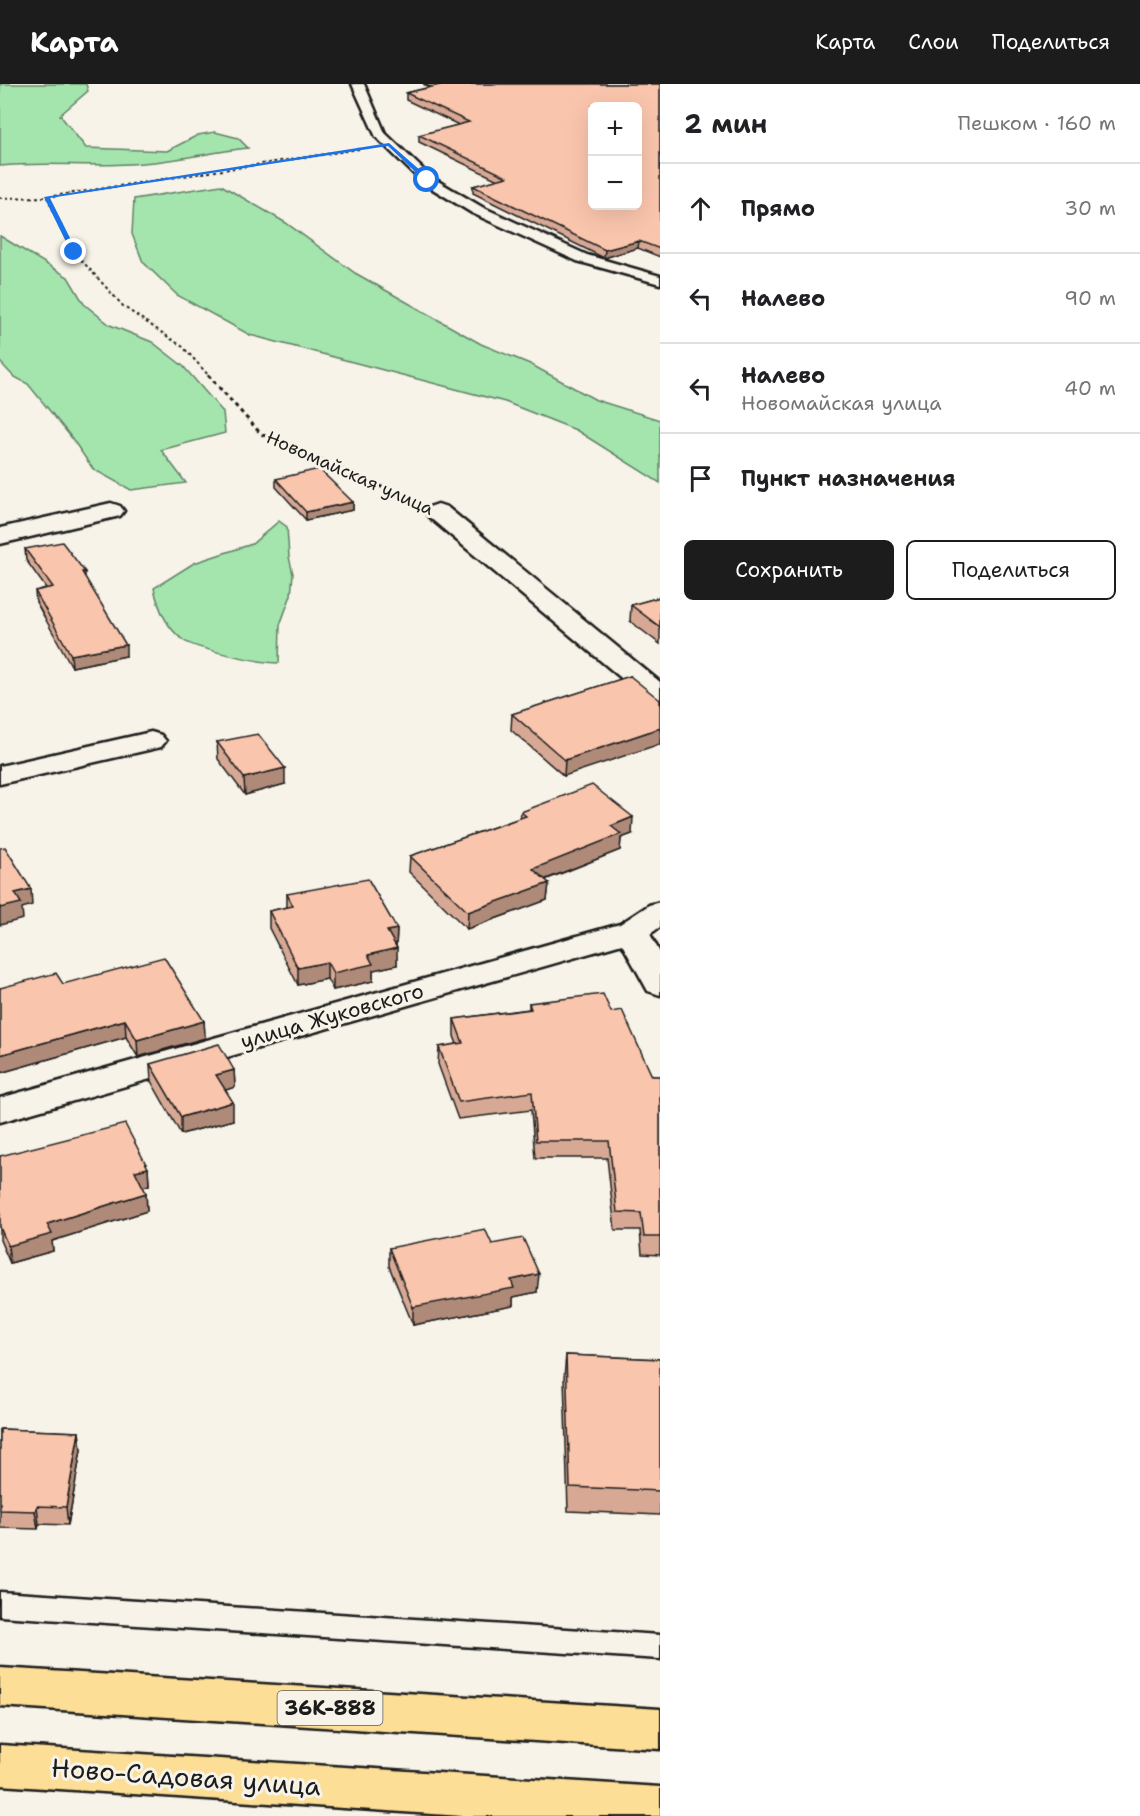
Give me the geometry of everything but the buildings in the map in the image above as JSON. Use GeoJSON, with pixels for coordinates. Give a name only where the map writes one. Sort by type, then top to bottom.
{"type":"FeatureCollection","features":[{"type":"Feature","properties":{"kind":"main road","name":"36К-888"},"geometry":{"type":"LineString","coordinates":[[0,1687],[660,1729]]}},
{"type":"Feature","properties":{"kind":"main road","name":"Ново-Садовая улица"},"geometry":{"type":"LineString","coordinates":[[0,1765],[660,1808]]}},
{"type":"Feature","properties":{"kind":"street"},"geometry":{"type":"LineString","coordinates":[[0,536],[111,511]]}},
{"type":"Feature","properties":{"kind":"street","name":"Новомайская улица"},"geometry":{"type":"LineString","coordinates":[[438,512],[660,696]]}},
{"type":"Feature","properties":{"kind":"street"},"geometry":{"type":"LineString","coordinates":[[0,775],[151,741]]}},
{"type":"Feature","properties":{"kind":"street","name":"улица Жуковского"},"geometry":{"type":"LineString","coordinates":[[0,1110],[632,931],[660,912]]}},
{"type":"Feature","properties":{"kind":"street"},"geometry":{"type":"LineString","coordinates":[[632,931],[660,984]]}},
{"type":"Feature","properties":{"kind":"lane"},"geometry":{"type":"LineString","coordinates":[[358,84],[380,134],[427,180],[477,210],[582,258],[660,280]]}},
{"type":"Feature","properties":{"kind":"lane"},"geometry":{"type":"LineString","coordinates":[[0,1604],[660,1647]]}},
{"type":"Feature","properties":{"kind":"path"},"geometry":{"type":"LineString","coordinates":[[0,198],[47,197],[389,144]]}},
{"type":"Feature","properties":{"kind":"path","name":"Новомайская улица"},"geometry":{"type":"LineString","coordinates":[[47,197],[74,252],[124,307],[183,347],[261,434],[438,512]]}},
{"type":"Feature","properties":{"kind":"green space"},"geometry":{"type":"Polygon","coordinates":[[[0,84],[86,84],[88,91],[60,115],[86,148],[167,151],[198,135],[215,132],[238,138],[248,148],[125,164],[0,166],[0,84]]]}},
{"type":"Feature","properties":{"kind":"green space"},"geometry":{"type":"Polygon","coordinates":[[[221,185],[286,223],[355,273],[481,344],[530,364],[596,400],[660,420],[660,483],[576,430],[505,402],[250,335],[177,295],[143,262],[132,234],[134,199],[221,185]]]}},
{"type":"Feature","properties":{"kind":"green space"},"geometry":{"type":"Polygon","coordinates":[[[0,236],[68,277],[84,304],[110,325],[152,342],[183,366],[223,412],[225,433],[161,450],[186,483],[131,490],[93,469],[71,437],[28,384],[13,376],[0,362],[0,236]]]}},
{"type":"Feature","properties":{"kind":"green space"},"geometry":{"type":"Polygon","coordinates":[[[279,521],[287,527],[289,557],[293,574],[291,595],[280,625],[279,663],[229,655],[190,644],[177,635],[164,617],[154,588],[194,563],[252,544],[279,521]]]}},
{"type":"Feature","properties":{"kind":"route"},"geometry":{"type":"LineString","coordinates":[[74,252],[47,197],[389,144],[427,180]]}}]}
